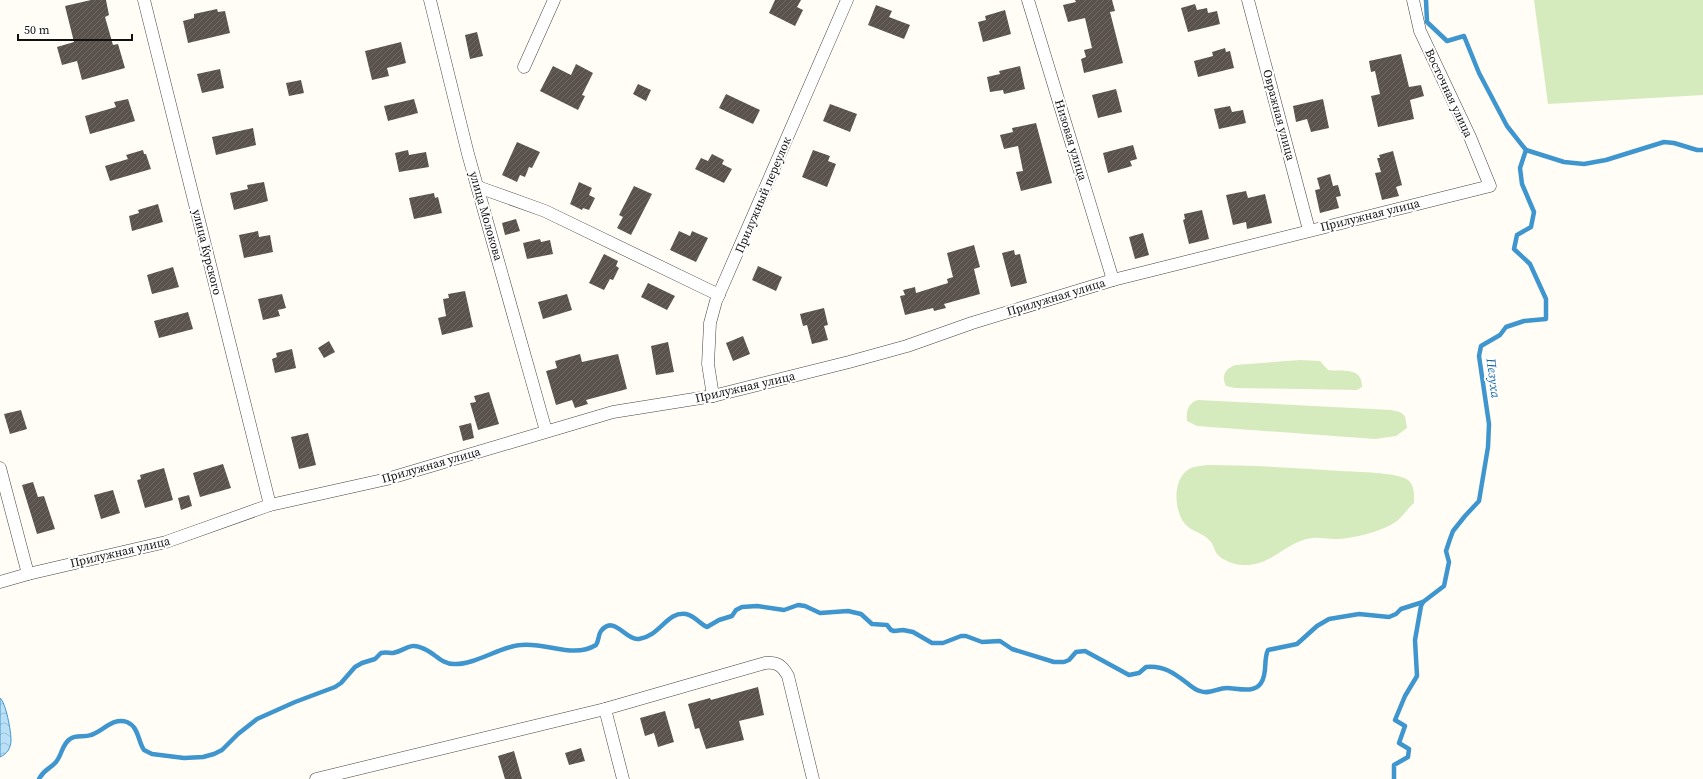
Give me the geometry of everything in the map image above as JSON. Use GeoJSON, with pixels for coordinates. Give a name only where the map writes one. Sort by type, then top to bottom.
{"type":"FeatureCollection","features":[{"type":"Feature","properties":{"kind":"street","name":"улица Курского"},"geometry":{"type":"LineString","coordinates":[[144,0],[270,504]]}},
{"type":"Feature","properties":{"kind":"street","name":"улица Молокова"},"geometry":{"type":"LineString","coordinates":[[430,0],[468,154],[546,431]]}},
{"type":"Feature","properties":{"kind":"street"},"geometry":{"type":"LineString","coordinates":[[524,67],[554,0]]}},
{"type":"Feature","properties":{"kind":"street","name":"Прилужный переулок"},"geometry":{"type":"LineString","coordinates":[[713,396],[708,364],[710,323],[719,295],[847,0]]}},
{"type":"Feature","properties":{"kind":"street","name":"Низовая улица"},"geometry":{"type":"LineString","coordinates":[[1028,0],[1113,280]]}},
{"type":"Feature","properties":{"kind":"street","name":"Овражная улица"},"geometry":{"type":"LineString","coordinates":[[1248,0],[1309,230]]}},
{"type":"Feature","properties":{"kind":"street","name":"Восточная улица"},"geometry":{"type":"LineString","coordinates":[[1413,0],[1420,31],[1470,137],[1490,186]]}},
{"type":"Feature","properties":{"kind":"street","name":"Прилужная улица"},"geometry":{"type":"LineString","coordinates":[[0,582],[28,574],[166,542],[270,504],[387,479],[613,412],[713,396],[849,362],[907,346],[972,323],[1113,280],[1490,186]]}},
{"type":"Feature","properties":{"kind":"street"},"geometry":{"type":"LineString","coordinates":[[478,187],[544,211],[719,295]]}},
{"type":"Feature","properties":{"kind":"street"},"geometry":{"type":"LineString","coordinates":[[0,468],[28,574]]}},
{"type":"Feature","properties":{"kind":"street"},"geometry":{"type":"LineString","coordinates":[[316,779],[338,776],[605,709],[765,663],[775,662],[784,667],[788,676],[813,779]]}},
{"type":"Feature","properties":{"kind":"street"},"geometry":{"type":"LineString","coordinates":[[605,709],[624,779]]}},
{"type":"Feature","properties":{"kind":"green space"},"geometry":{"type":"Polygon","coordinates":[[[1534,0],[1703,0],[1703,95],[1548,104],[1534,0]]]}},
{"type":"Feature","properties":{"kind":"green space"},"geometry":{"type":"Polygon","coordinates":[[[1300,360],[1320,361],[1328,370],[1351,371],[1359,376],[1362,387],[1357,390],[1235,388],[1226,386],[1224,379],[1225,373],[1235,365],[1300,360]]]}},
{"type":"Feature","properties":{"kind":"green space"},"geometry":{"type":"Polygon","coordinates":[[[1198,400],[1391,410],[1400,412],[1405,416],[1407,428],[1396,436],[1375,439],[1197,426],[1187,421],[1187,414],[1190,405],[1198,400]]]}},
{"type":"Feature","properties":{"kind":"green space"},"geometry":{"type":"Polygon","coordinates":[[[1207,465],[1291,468],[1395,475],[1410,482],[1414,491],[1414,503],[1397,521],[1376,531],[1343,539],[1312,538],[1302,540],[1262,562],[1243,565],[1236,564],[1220,557],[1207,538],[1191,529],[1181,518],[1176,495],[1180,480],[1183,474],[1189,469],[1207,465]]]}},
{"type":"Feature","properties":{"kind":"water"},"geometry":{"type":"Polygon","coordinates":[[[0,698],[6,711],[11,740],[8,750],[0,757],[0,698]]]}},
{"type":"Feature","properties":{"kind":"building"},"geometry":{"type":"Polygon","coordinates":[[[91,0],[106,0],[109,15],[105,17],[113,45],[118,44],[125,68],[82,80],[77,61],[62,65],[57,47],[74,42],[65,6],[91,0]]]}},
{"type":"Feature","properties":{"kind":"building"},"geometry":{"type":"Polygon","coordinates":[[[775,0],[801,0],[797,7],[803,10],[795,26],[769,13],[775,0]]]}},
{"type":"Feature","properties":{"kind":"building"},"geometry":{"type":"Polygon","coordinates":[[[1075,0],[1112,0],[1115,11],[1110,12],[1123,63],[1084,73],[1081,59],[1086,57],[1084,50],[1092,48],[1085,18],[1068,22],[1063,5],[1076,2],[1075,0]]]}},
{"type":"Feature","properties":{"kind":"building"},"geometry":{"type":"Polygon","coordinates":[[[1195,4],[1197,10],[1207,8],[1208,13],[1217,11],[1220,24],[1188,32],[1181,8],[1195,4]]]}},
{"type":"Feature","properties":{"kind":"building"},"geometry":{"type":"Polygon","coordinates":[[[876,5],[892,11],[889,17],[910,25],[904,39],[868,25],[876,5]]]}},
{"type":"Feature","properties":{"kind":"building"},"geometry":{"type":"Polygon","coordinates":[[[217,9],[218,12],[225,11],[230,33],[188,43],[183,21],[194,18],[194,14],[217,9]]]}},
{"type":"Feature","properties":{"kind":"building"},"geometry":{"type":"Polygon","coordinates":[[[1005,10],[1011,34],[983,42],[978,22],[986,20],[985,16],[1005,10]]]}},
{"type":"Feature","properties":{"kind":"building"},"geometry":{"type":"Polygon","coordinates":[[[477,32],[483,56],[470,59],[465,35],[477,32]]]}},
{"type":"Feature","properties":{"kind":"building"},"geometry":{"type":"Polygon","coordinates":[[[401,42],[406,63],[387,68],[389,76],[372,80],[365,51],[401,42]]]}},
{"type":"Feature","properties":{"kind":"building"},"geometry":{"type":"Polygon","coordinates":[[[1225,48],[1226,52],[1230,51],[1234,68],[1198,77],[1194,61],[1213,56],[1212,52],[1225,48]]]}},
{"type":"Feature","properties":{"kind":"building"},"geometry":{"type":"Polygon","coordinates":[[[1401,54],[1409,87],[1421,85],[1424,96],[1410,100],[1414,119],[1378,127],[1371,96],[1380,94],[1375,71],[1371,72],[1369,61],[1401,54]]]}},
{"type":"Feature","properties":{"kind":"building"},"geometry":{"type":"Polygon","coordinates":[[[576,64],[593,73],[582,95],[585,96],[578,110],[540,91],[553,66],[571,75],[576,64]]]}},
{"type":"Feature","properties":{"kind":"building"},"geometry":{"type":"Polygon","coordinates":[[[1020,66],[1025,89],[1004,94],[1003,90],[990,92],[987,77],[1000,74],[999,71],[1020,66]]]}},
{"type":"Feature","properties":{"kind":"building"},"geometry":{"type":"Polygon","coordinates":[[[220,69],[224,88],[202,93],[197,74],[220,69]]]}},
{"type":"Feature","properties":{"kind":"building"},"geometry":{"type":"Polygon","coordinates":[[[301,80],[304,93],[289,96],[286,83],[301,80]]]}},
{"type":"Feature","properties":{"kind":"building"},"geometry":{"type":"Polygon","coordinates":[[[638,84],[651,90],[646,101],[633,94],[638,84]]]}},
{"type":"Feature","properties":{"kind":"building"},"geometry":{"type":"Polygon","coordinates":[[[1116,89],[1122,112],[1098,118],[1092,95],[1116,89]]]}},
{"type":"Feature","properties":{"kind":"building"},"geometry":{"type":"Polygon","coordinates":[[[726,94],[760,110],[753,124],[719,108],[726,94]]]}},
{"type":"Feature","properties":{"kind":"building"},"geometry":{"type":"Polygon","coordinates":[[[128,99],[135,121],[90,134],[85,116],[116,107],[114,102],[128,99]]]}},
{"type":"Feature","properties":{"kind":"building"},"geometry":{"type":"Polygon","coordinates":[[[414,99],[418,113],[388,121],[384,106],[414,99]]]}},
{"type":"Feature","properties":{"kind":"building"},"geometry":{"type":"Polygon","coordinates":[[[1323,99],[1329,128],[1311,132],[1307,119],[1296,122],[1293,106],[1323,99]]]}},
{"type":"Feature","properties":{"kind":"building"},"geometry":{"type":"Polygon","coordinates":[[[830,104],[857,114],[850,132],[823,121],[830,104]]]}},
{"type":"Feature","properties":{"kind":"building"},"geometry":{"type":"Polygon","coordinates":[[[1230,106],[1232,112],[1243,110],[1246,123],[1219,129],[1214,109],[1230,106]]]}},
{"type":"Feature","properties":{"kind":"building"},"geometry":{"type":"Polygon","coordinates":[[[1036,123],[1052,183],[1021,191],[1016,172],[1023,171],[1018,146],[1004,149],[1000,135],[1013,132],[1012,128],[1036,123]]]}},
{"type":"Feature","properties":{"kind":"building"},"geometry":{"type":"Polygon","coordinates":[[[253,128],[256,145],[216,155],[212,137],[253,128]]]}},
{"type":"Feature","properties":{"kind":"building"},"geometry":{"type":"Polygon","coordinates":[[[517,142],[540,152],[532,168],[529,167],[525,177],[520,175],[517,182],[502,175],[517,142]]]}},
{"type":"Feature","properties":{"kind":"building"},"geometry":{"type":"Polygon","coordinates":[[[1133,145],[1137,159],[1130,161],[1132,166],[1108,173],[1103,153],[1133,145]]]}},
{"type":"Feature","properties":{"kind":"building"},"geometry":{"type":"Polygon","coordinates":[[[143,150],[144,154],[146,154],[151,169],[110,181],[105,166],[128,159],[126,155],[143,150]]]}},
{"type":"Feature","properties":{"kind":"building"},"geometry":{"type":"Polygon","coordinates":[[[408,150],[409,155],[426,152],[429,167],[399,172],[395,153],[408,150]]]}},
{"type":"Feature","properties":{"kind":"building"},"geometry":{"type":"Polygon","coordinates":[[[813,150],[830,156],[828,161],[836,164],[827,187],[802,177],[813,150]]]}},
{"type":"Feature","properties":{"kind":"building"},"geometry":{"type":"Polygon","coordinates":[[[1393,151],[1402,185],[1396,187],[1399,196],[1382,200],[1375,173],[1381,172],[1377,158],[1380,158],[1379,155],[1393,151]]]}},
{"type":"Feature","properties":{"kind":"building"},"geometry":{"type":"Polygon","coordinates":[[[712,154],[724,160],[722,164],[732,169],[724,183],[695,169],[701,158],[708,161],[712,154]]]}},
{"type":"Feature","properties":{"kind":"building"},"geometry":{"type":"Polygon","coordinates":[[[1330,174],[1333,186],[1338,185],[1341,196],[1336,197],[1339,208],[1320,213],[1315,190],[1320,189],[1317,178],[1330,174]]]}},
{"type":"Feature","properties":{"kind":"building"},"geometry":{"type":"Polygon","coordinates":[[[264,182],[268,201],[234,210],[230,193],[248,189],[247,185],[264,182]]]}},
{"type":"Feature","properties":{"kind":"building"},"geometry":{"type":"Polygon","coordinates":[[[579,182],[592,188],[589,195],[595,198],[589,210],[583,208],[582,210],[570,204],[579,182]]]}},
{"type":"Feature","properties":{"kind":"building"},"geometry":{"type":"Polygon","coordinates":[[[634,186],[652,194],[631,235],[617,228],[623,217],[619,215],[634,186]]]}},
{"type":"Feature","properties":{"kind":"building"},"geometry":{"type":"Polygon","coordinates":[[[1246,191],[1248,198],[1265,194],[1272,223],[1247,229],[1246,222],[1233,225],[1226,195],[1246,191]]]}},
{"type":"Feature","properties":{"kind":"building"},"geometry":{"type":"Polygon","coordinates":[[[434,193],[435,198],[438,197],[442,213],[414,219],[409,198],[434,193]]]}},
{"type":"Feature","properties":{"kind":"building"},"geometry":{"type":"Polygon","coordinates":[[[158,204],[163,222],[132,231],[129,216],[139,213],[138,210],[158,204]]]}},
{"type":"Feature","properties":{"kind":"building"},"geometry":{"type":"Polygon","coordinates":[[[1202,210],[1209,239],[1189,244],[1183,220],[1185,219],[1184,214],[1202,210]]]}},
{"type":"Feature","properties":{"kind":"building"},"geometry":{"type":"Polygon","coordinates":[[[516,219],[520,231],[505,235],[502,223],[516,219]]]}},
{"type":"Feature","properties":{"kind":"building"},"geometry":{"type":"Polygon","coordinates":[[[258,231],[259,237],[270,235],[273,252],[244,258],[239,235],[258,231]]]}},
{"type":"Feature","properties":{"kind":"building"},"geometry":{"type":"Polygon","coordinates":[[[679,231],[690,236],[692,231],[708,238],[696,262],[670,250],[679,231]]]}},
{"type":"Feature","properties":{"kind":"building"},"geometry":{"type":"Polygon","coordinates":[[[1143,233],[1149,255],[1135,259],[1129,237],[1143,233]]]}},
{"type":"Feature","properties":{"kind":"building"},"geometry":{"type":"Polygon","coordinates":[[[540,239],[541,242],[550,240],[553,254],[527,259],[523,243],[540,239]]]}},
{"type":"Feature","properties":{"kind":"building"},"geometry":{"type":"Polygon","coordinates":[[[974,245],[980,267],[974,269],[980,294],[944,304],[946,308],[934,311],[933,308],[905,315],[900,296],[905,295],[903,290],[915,287],[916,293],[948,283],[947,279],[953,277],[947,253],[974,245]]]}},
{"type":"Feature","properties":{"kind":"building"},"geometry":{"type":"Polygon","coordinates":[[[1014,250],[1015,255],[1020,254],[1027,283],[1011,287],[1002,253],[1014,250]]]}},
{"type":"Feature","properties":{"kind":"building"},"geometry":{"type":"Polygon","coordinates":[[[604,254],[618,261],[616,266],[619,268],[613,280],[610,279],[604,290],[589,283],[604,254]]]}},
{"type":"Feature","properties":{"kind":"building"},"geometry":{"type":"Polygon","coordinates":[[[758,266],[782,277],[776,291],[752,280],[758,266]]]}},
{"type":"Feature","properties":{"kind":"building"},"geometry":{"type":"Polygon","coordinates":[[[173,267],[179,287],[152,294],[147,275],[173,267]]]}},
{"type":"Feature","properties":{"kind":"building"},"geometry":{"type":"Polygon","coordinates":[[[648,283],[675,296],[667,310],[641,297],[648,283]]]}},
{"type":"Feature","properties":{"kind":"building"},"geometry":{"type":"Polygon","coordinates":[[[465,291],[473,327],[442,335],[438,318],[446,316],[443,299],[449,298],[448,294],[465,291]]]}},
{"type":"Feature","properties":{"kind":"building"},"geometry":{"type":"Polygon","coordinates":[[[282,294],[286,308],[278,310],[280,316],[263,320],[258,299],[282,294]]]}},
{"type":"Feature","properties":{"kind":"building"},"geometry":{"type":"Polygon","coordinates":[[[567,294],[572,310],[543,319],[538,302],[567,294]]]}},
{"type":"Feature","properties":{"kind":"building"},"geometry":{"type":"Polygon","coordinates":[[[824,308],[828,325],[824,326],[828,340],[812,344],[807,325],[803,326],[800,314],[824,308]]]}},
{"type":"Feature","properties":{"kind":"building"},"geometry":{"type":"Polygon","coordinates":[[[188,312],[193,329],[159,338],[154,321],[188,312]]]}},
{"type":"Feature","properties":{"kind":"building"},"geometry":{"type":"Polygon","coordinates":[[[743,336],[750,354],[733,361],[726,343],[743,336]]]}},
{"type":"Feature","properties":{"kind":"building"},"geometry":{"type":"Polygon","coordinates":[[[329,341],[335,352],[324,358],[318,348],[329,341]]]}},
{"type":"Feature","properties":{"kind":"building"},"geometry":{"type":"Polygon","coordinates":[[[668,342],[674,372],[656,375],[651,346],[668,342]]]}},
{"type":"Feature","properties":{"kind":"building"},"geometry":{"type":"Polygon","coordinates":[[[292,349],[296,368],[275,373],[272,359],[277,357],[276,353],[292,349]]]}},
{"type":"Feature","properties":{"kind":"building"},"geometry":{"type":"Polygon","coordinates":[[[580,354],[582,362],[618,354],[627,389],[586,400],[588,404],[575,408],[572,400],[556,405],[546,371],[557,368],[555,361],[580,354]]]}},
{"type":"Feature","properties":{"kind":"building"},"geometry":{"type":"Polygon","coordinates":[[[489,392],[499,424],[478,430],[470,403],[476,402],[474,396],[489,392]]]}},
{"type":"Feature","properties":{"kind":"building"},"geometry":{"type":"Polygon","coordinates":[[[21,410],[27,429],[10,434],[4,414],[21,410]]]}},
{"type":"Feature","properties":{"kind":"building"},"geometry":{"type":"Polygon","coordinates":[[[471,423],[474,438],[463,441],[459,426],[471,423]]]}},
{"type":"Feature","properties":{"kind":"building"},"geometry":{"type":"Polygon","coordinates":[[[308,433],[316,465],[299,469],[291,437],[308,433]]]}},
{"type":"Feature","properties":{"kind":"building"},"geometry":{"type":"Polygon","coordinates":[[[223,464],[231,488],[200,497],[193,473],[223,464]]]}},
{"type":"Feature","properties":{"kind":"building"},"geometry":{"type":"Polygon","coordinates":[[[164,468],[173,500],[145,508],[137,480],[141,479],[140,475],[164,468]]]}},
{"type":"Feature","properties":{"kind":"building"},"geometry":{"type":"Polygon","coordinates":[[[33,482],[38,497],[44,496],[55,529],[37,534],[22,485],[33,482]]]}},
{"type":"Feature","properties":{"kind":"building"},"geometry":{"type":"Polygon","coordinates":[[[113,490],[120,513],[101,519],[94,495],[113,490]]]}},
{"type":"Feature","properties":{"kind":"building"},"geometry":{"type":"Polygon","coordinates":[[[189,495],[192,506],[181,510],[178,498],[189,495]]]}},
{"type":"Feature","properties":{"kind":"building"},"geometry":{"type":"Polygon","coordinates":[[[758,687],[764,715],[739,721],[744,740],[706,749],[699,728],[695,729],[688,704],[710,698],[711,700],[758,687]]]}},
{"type":"Feature","properties":{"kind":"building"},"geometry":{"type":"Polygon","coordinates":[[[665,711],[674,742],[658,747],[654,733],[645,736],[640,718],[665,711]]]}},
{"type":"Feature","properties":{"kind":"building"},"geometry":{"type":"Polygon","coordinates":[[[581,748],[585,761],[569,765],[565,753],[581,748]]]}},
{"type":"Feature","properties":{"kind":"building"},"geometry":{"type":"Polygon","coordinates":[[[514,751],[522,779],[505,779],[498,756],[514,751]]]}},
{"type":"Feature","properties":{"kind":"waterway","name":"Пезуха"},"geometry":{"type":"LineString","coordinates":[[1394,779],[1394,765],[1408,757],[1409,749],[1399,743],[1405,726],[1395,720],[1405,696],[1417,676],[1415,640],[1421,606],[1423,602],[1444,586],[1449,562],[1446,551],[1453,531],[1479,501],[1488,447],[1489,424],[1479,356],[1481,346],[1500,335],[1506,327],[1524,321],[1546,319],[1546,299],[1530,264],[1514,249],[1517,235],[1531,227],[1534,212],[1522,184],[1520,168],[1526,150],[1507,126],[1479,73],[1464,36],[1447,41],[1427,22],[1426,0]]}},
{"type":"Feature","properties":{"kind":"waterway"},"geometry":{"type":"LineString","coordinates":[[1526,150],[1564,162],[1584,164],[1606,160],[1664,142],[1674,143],[1697,150],[1703,150]]}},
{"type":"Feature","properties":{"kind":"waterway"},"geometry":{"type":"LineString","coordinates":[[39,779],[43,773],[56,762],[67,741],[75,737],[91,735],[117,721],[131,724],[134,727],[144,750],[152,754],[184,758],[203,757],[214,754],[222,750],[238,734],[257,719],[295,702],[335,687],[341,683],[355,667],[375,659],[381,653],[393,653],[410,646],[418,646],[445,662],[462,664],[513,646],[521,645],[569,650],[587,649],[596,645],[601,631],[611,625],[620,629],[634,639],[639,639],[653,633],[668,620],[679,614],[689,615],[707,627],[719,620],[732,616],[736,610],[742,607],[757,606],[784,610],[798,605],[805,606],[820,613],[848,611],[861,614],[872,624],[887,625],[894,631],[903,630],[913,632],[932,643],[943,643],[961,636],[966,636],[982,642],[1000,641],[1012,649],[1054,662],[1064,662],[1069,660],[1076,652],[1085,651],[1129,675],[1139,673],[1146,667],[1158,667],[1173,673],[1196,690],[1210,692],[1223,688],[1245,690],[1258,686],[1263,679],[1268,650],[1297,644],[1317,626],[1329,619],[1359,614],[1389,617],[1396,614],[1401,609],[1423,602]]}}]}
